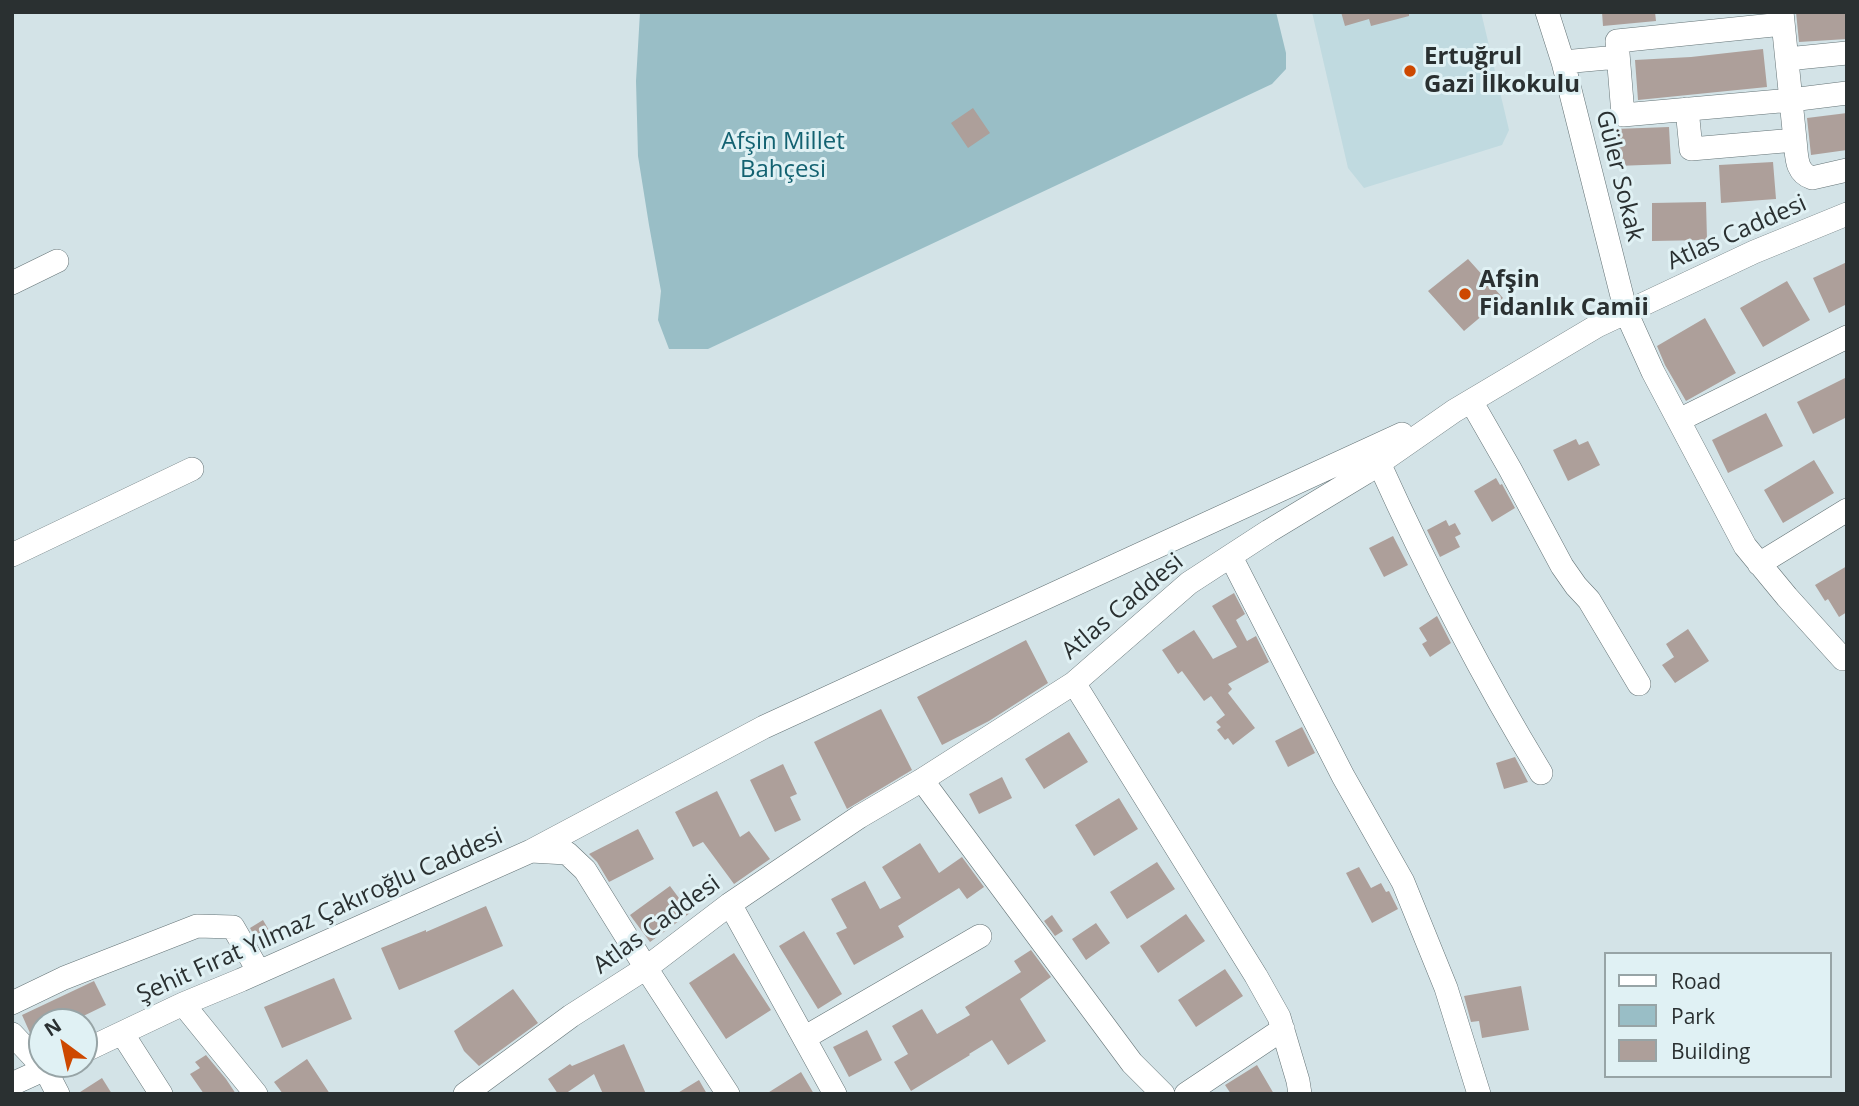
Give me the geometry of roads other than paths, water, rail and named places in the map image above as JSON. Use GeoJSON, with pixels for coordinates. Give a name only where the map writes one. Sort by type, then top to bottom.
{"type":"FeatureCollection","features":[{"type":"Feature","properties":{"kind":"street","name":"Güler Sokak"},"geometry":{"type":"LineString","coordinates":[[1547,12],[1563,62],[1626,312],[1653,372],[1745,547],[1843,659]]}},
{"type":"Feature","properties":{"kind":"street"},"geometry":{"type":"LineString","coordinates":[[1847,93],[1791,100],[1623,115],[1617,41],[1783,18],[1787,60],[1791,100],[1795,140],[1800,171],[1812,178],[1847,170]]}},
{"type":"Feature","properties":{"kind":"street"},"geometry":{"type":"LineString","coordinates":[[1787,60],[1847,54]]}},
{"type":"Feature","properties":{"kind":"street"},"geometry":{"type":"LineString","coordinates":[[1563,62],[1618,57]]}},
{"type":"Feature","properties":{"kind":"street"},"geometry":{"type":"LineString","coordinates":[[1687,109],[1691,149],[1795,140]]}},
{"type":"Feature","properties":{"kind":"street","name":"Atlas Caddesi"},"geometry":{"type":"LineString","coordinates":[[465,1094],[490,1086],[571,1016],[646,968],[730,904],[859,817],[1074,683],[1189,583],[1379,463],[1427,429],[1597,326],[1754,252],[1847,214]]}},
{"type":"Feature","properties":{"kind":"street"},"geometry":{"type":"LineString","coordinates":[[12,283],[57,261]]}},
{"type":"Feature","properties":{"kind":"street"},"geometry":{"type":"LineString","coordinates":[[1679,420],[1847,337]]}},
{"type":"Feature","properties":{"kind":"street"},"geometry":{"type":"LineString","coordinates":[[1471,401],[1562,566],[1589,600],[1639,684]]}},
{"type":"Feature","properties":{"kind":"street"},"geometry":{"type":"LineString","coordinates":[[531,850],[764,727],[1380,443],[1409,430],[1427,429]]}},
{"type":"Feature","properties":{"kind":"street"},"geometry":{"type":"LineString","coordinates":[[1379,463],[1466,643],[1541,773]]}},
{"type":"Feature","properties":{"kind":"street"},"geometry":{"type":"LineString","coordinates":[[12,555],[192,469]]}},
{"type":"Feature","properties":{"kind":"street"},"geometry":{"type":"LineString","coordinates":[[1759,564],[1847,510]]}},
{"type":"Feature","properties":{"kind":"street"},"geometry":{"type":"LineString","coordinates":[[1231,557],[1343,776],[1403,881],[1446,988],[1479,1094]]}},
{"type":"Feature","properties":{"kind":"street"},"geometry":{"type":"LineString","coordinates":[[1074,683],[1279,1017],[1300,1094]]}},
{"type":"Feature","properties":{"kind":"street"},"geometry":{"type":"LineString","coordinates":[[922,780],[1132,1063],[1163,1094]]}},
{"type":"Feature","properties":{"kind":"street","name":"Şehit Fırat Yılmaz Çakıroğlu Caddesi"},"geometry":{"type":"LineString","coordinates":[[98,1044],[531,850],[567,853],[585,870],[728,1094]]}},
{"type":"Feature","properties":{"kind":"street"},"geometry":{"type":"LineString","coordinates":[[730,904],[835,1094]]}},
{"type":"Feature","properties":{"kind":"street"},"geometry":{"type":"LineString","coordinates":[[12,1003],[64,978],[197,926],[233,927],[259,972]]}},
{"type":"Feature","properties":{"kind":"street"},"geometry":{"type":"LineString","coordinates":[[804,1038],[980,936]]}},
{"type":"Feature","properties":{"kind":"street"},"geometry":{"type":"LineString","coordinates":[[183,1004],[256,1094]]}},
{"type":"Feature","properties":{"kind":"street"},"geometry":{"type":"LineString","coordinates":[[1186,1094],[1283,1029]]}},
{"type":"Feature","properties":{"kind":"street"},"geometry":{"type":"LineString","coordinates":[[121,1033],[161,1094]]}},
{"type":"Feature","properties":{"kind":"street"},"geometry":{"type":"LineString","coordinates":[[12,1034],[28,1048]]}},
{"type":"Feature","properties":{"kind":"street"},"geometry":{"type":"LineString","coordinates":[[12,1084],[28,1077]]}},
{"type":"Feature","properties":{"kind":"place","name":"Ertuğrul Gazi İlkokulu"},"geometry":{"type":"Point","coordinates":[1410,71]}},
{"type":"Feature","properties":{"kind":"place","name":"Afşin Fidanlık Camii"},"geometry":{"type":"Point","coordinates":[1465,294]}},
{"type":"Feature","properties":{"kind":"park label","name":"Afşin Millet Bahçesi"},"geometry":{"type":"Point","coordinates":[783,156]}}]}
